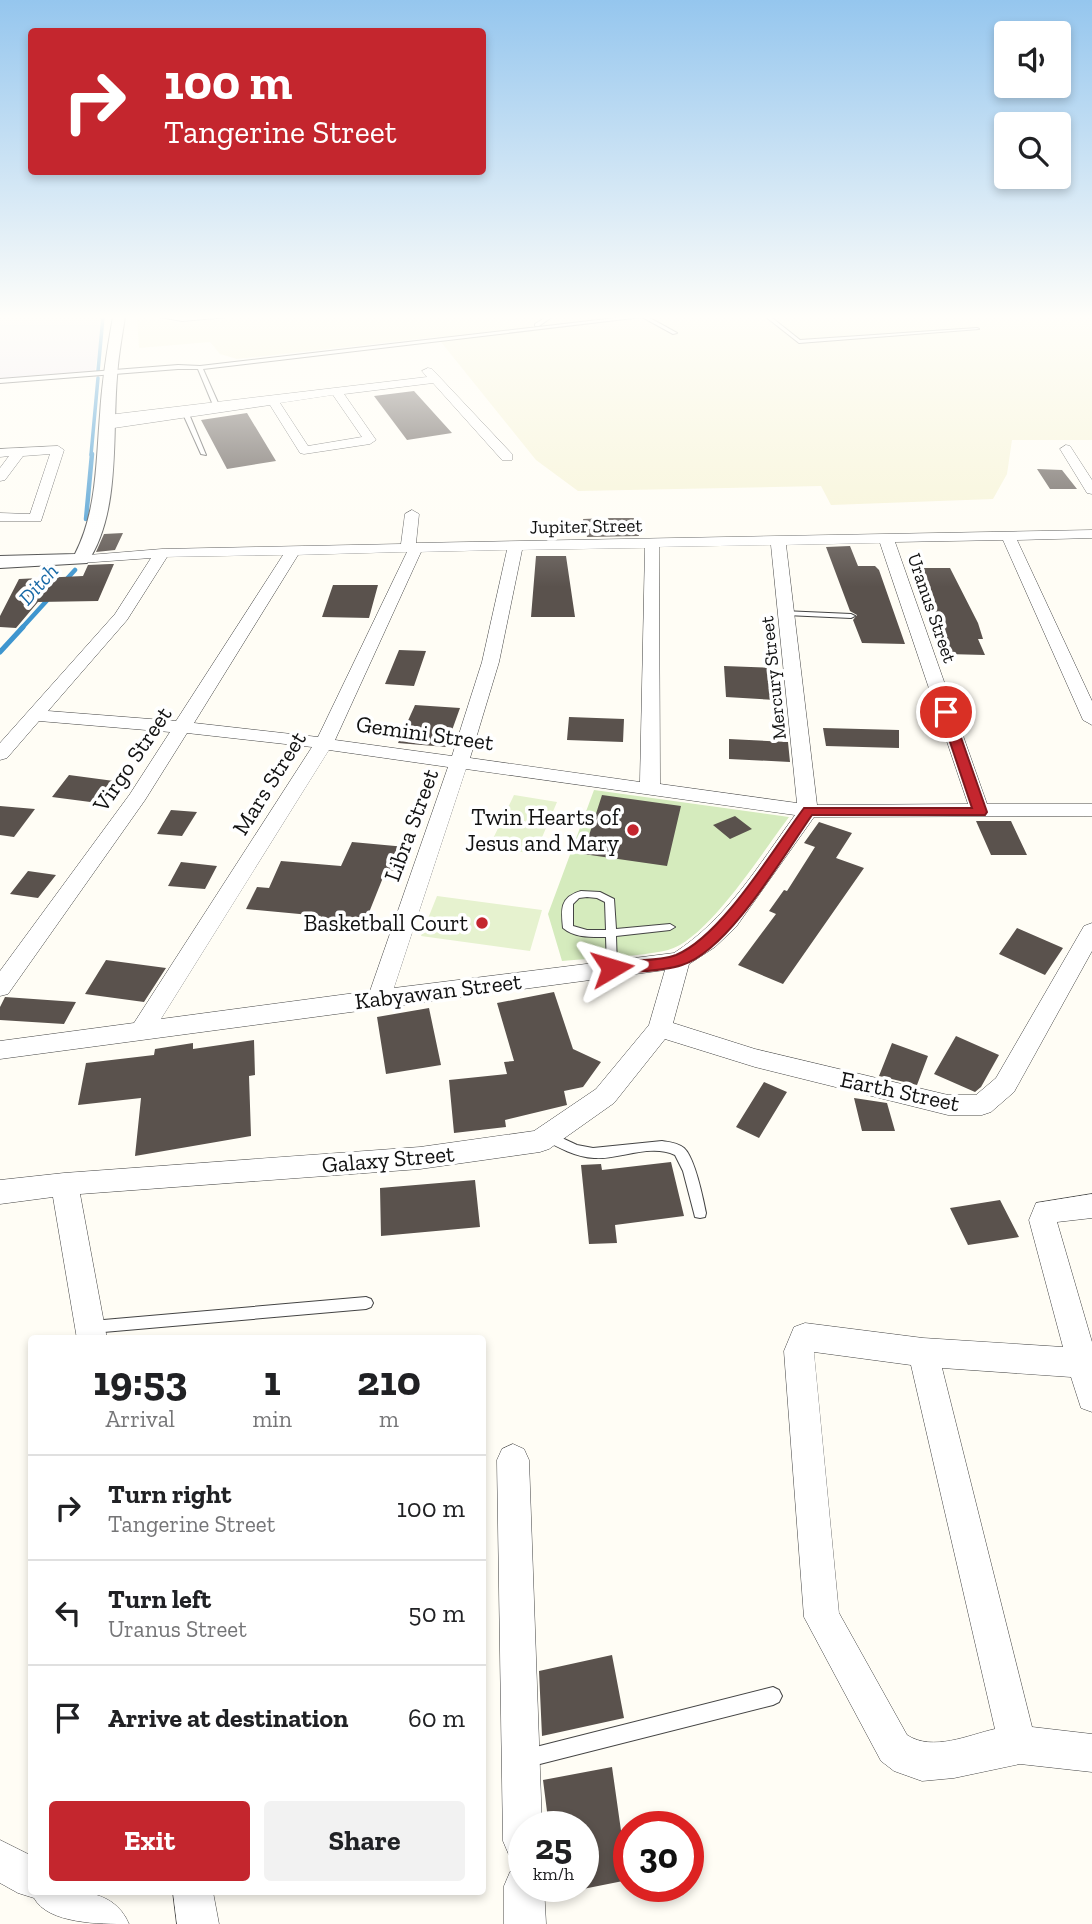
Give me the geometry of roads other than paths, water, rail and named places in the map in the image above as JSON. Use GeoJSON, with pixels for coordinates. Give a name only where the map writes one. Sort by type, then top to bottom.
{"type":"FeatureCollection","features":[{"type":"Feature","properties":{"kind":"street"},"geometry":{"type":"LineString","coordinates":[[3,565],[81,559],[100,513],[108,407]]}},
{"type":"Feature","properties":{"kind":"street"},"geometry":{"type":"LineString","coordinates":[[107,422],[205,407]]}},
{"type":"Feature","properties":{"kind":"street"},"geometry":{"type":"LineString","coordinates":[[107,422],[227,407]]}},
{"type":"Feature","properties":{"kind":"street"},"geometry":{"type":"LineString","coordinates":[[277,407],[304,450],[370,440],[347,407]]}},
{"type":"Feature","properties":{"kind":"street"},"geometry":{"type":"LineString","coordinates":[[460,407],[507,457]]}},
{"type":"Feature","properties":{"kind":"street"},"geometry":{"type":"LineString","coordinates":[[1066,449],[1092,491]]}},
{"type":"Feature","properties":{"kind":"street"},"geometry":{"type":"LineString","coordinates":[[0,453],[58,450],[36,518],[0,517]]}},
{"type":"Feature","properties":{"kind":"street"},"geometry":{"type":"LineString","coordinates":[[0,478],[19,453]]}},
{"type":"Feature","properties":{"kind":"street"},"geometry":{"type":"LineString","coordinates":[[1077,468],[1092,468]]}},
{"type":"Feature","properties":{"kind":"street"},"geometry":{"type":"LineString","coordinates":[[412,514],[412,548]]}},
{"type":"Feature","properties":{"kind":"street"},"geometry":{"type":"LineString","coordinates":[[1007,534],[1092,720]]}},
{"type":"Feature","properties":{"kind":"street","name":"Jupiter Street"},"geometry":{"type":"LineString","coordinates":[[81,559],[162,553],[1092,534]]}},
{"type":"Feature","properties":{"kind":"street","name":"Uranus Street"},"geometry":{"type":"LineString","coordinates":[[886,538],[980,812]]}},
{"type":"Feature","properties":{"kind":"street","name":"Mercury Street"},"geometry":{"type":"LineString","coordinates":[[778,540],[808,811]]}},
{"type":"Feature","properties":{"kind":"street"},"geometry":{"type":"LineString","coordinates":[[650,791],[652,544]]}},
{"type":"Feature","properties":{"kind":"street","name":"Libra Street"},"geometry":{"type":"LineString","coordinates":[[379,998],[402,920],[489,671],[506,604],[515,546]]}},
{"type":"Feature","properties":{"kind":"street","name":"Mars Street"},"geometry":{"type":"LineString","coordinates":[[141,1031],[324,743],[412,548]]}},
{"type":"Feature","properties":{"kind":"street","name":"Virgo Street"},"geometry":{"type":"LineString","coordinates":[[0,988],[138,796],[294,550]]}},
{"type":"Feature","properties":{"kind":"street"},"geometry":{"type":"LineString","coordinates":[[0,754],[121,617],[162,553]]}},
{"type":"Feature","properties":{"kind":"street","name":"Gemini Street"},"geometry":{"type":"LineString","coordinates":[[34,715],[183,727],[324,743],[650,791],[808,811],[1092,810]]}},
{"type":"Feature","properties":{"kind":"street","name":"Kabyawan Street"},"geometry":{"type":"LineString","coordinates":[[0,1050],[680,960],[707,942],[728,922],[808,811]]}},
{"type":"Feature","properties":{"kind":"street","name":"Earth Street"},"geometry":{"type":"LineString","coordinates":[[660,1028],[755,1058],[935,1102],[968,1107],[982,1105],[1005,1085],[1092,931]]}},
{"type":"Feature","properties":{"kind":"street","name":"Galaxy Street"},"geometry":{"type":"LineString","coordinates":[[0,1192],[64,1184],[419,1158],[540,1141],[604,1096],[660,1028],[680,960]]}},
{"type":"Feature","properties":{"kind":"street"},"geometry":{"type":"LineString","coordinates":[[64,1184],[91,1333]]}},
{"type":"Feature","properties":{"kind":"street"},"geometry":{"type":"LineString","coordinates":[[1092,1206],[1046,1212],[1043,1224],[1092,1397]]}},
{"type":"Feature","properties":{"kind":"street"},"geometry":{"type":"LineString","coordinates":[[1082,1363],[923,1352],[805,1337],[799,1351],[822,1617],[894,1748],[903,1757],[924,1763],[1018,1745],[1092,1753]]}},
{"type":"Feature","properties":{"kind":"street"},"geometry":{"type":"LineString","coordinates":[[923,1352],[1018,1745]]}},
{"type":"Feature","properties":{"kind":"street"},"geometry":{"type":"LineString","coordinates":[[513,1460],[523,1811]]}},
{"type":"Feature","properties":{"kind":"street"},"geometry":{"type":"LineString","coordinates":[[0,1860],[28,1878]]}},
{"type":"Feature","properties":{"kind":"street"},"geometry":{"type":"LineString","coordinates":[[57,1895],[108,1924]]}},
{"type":"Feature","properties":{"kind":"street"},"geometry":{"type":"LineString","coordinates":[[193,1895],[198,1924]]}},
{"type":"Feature","properties":{"kind":"street"},"geometry":{"type":"LineString","coordinates":[[524,1902],[525,1924]]}},
{"type":"Feature","properties":{"kind":"lane"},"geometry":{"type":"LineString","coordinates":[[186,414],[204,454]]}},
{"type":"Feature","properties":{"kind":"lane"},"geometry":{"type":"LineString","coordinates":[[786,613],[851,616]]}},
{"type":"Feature","properties":{"kind":"lane"},"geometry":{"type":"LineString","coordinates":[[612,968],[612,931],[610,901],[598,894],[576,895],[567,907],[568,928],[572,932],[612,931],[670,928]]}},
{"type":"Feature","properties":{"kind":"lane"},"geometry":{"type":"LineString","coordinates":[[547,1136],[573,1149],[596,1153],[666,1146],[678,1151],[685,1163],[700,1213]]}},
{"type":"Feature","properties":{"kind":"lane"},"geometry":{"type":"LineString","coordinates":[[91,1333],[366,1303]]}},
{"type":"Feature","properties":{"kind":"lane"},"geometry":{"type":"LineString","coordinates":[[522,1759],[773,1696]]}},
{"type":"Feature","properties":{"kind":"waterway"},"geometry":{"type":"LineString","coordinates":[[91,455],[95,407]]}},
{"type":"Feature","properties":{"kind":"waterway"},"geometry":{"type":"LineString","coordinates":[[86,519],[92,454]]}},
{"type":"Feature","properties":{"kind":"waterway","name":"Ditch"},"geometry":{"type":"LineString","coordinates":[[64,582],[75,570]]}},
{"type":"Feature","properties":{"kind":"waterway","name":"Ditch"},"geometry":{"type":"LineString","coordinates":[[21,629],[51,596]]}},
{"type":"Feature","properties":{"kind":"waterway","name":"Ditch"},"geometry":{"type":"LineString","coordinates":[[0,652],[23,627]]}},
{"type":"Feature","properties":{"kind":"place","name":"Twin Hearts of Jesus and Mary"},"geometry":{"type":"Point","coordinates":[633,830]}},
{"type":"Feature","properties":{"kind":"place","name":"Basketball Court"},"geometry":{"type":"Point","coordinates":[482,923]}}]}
